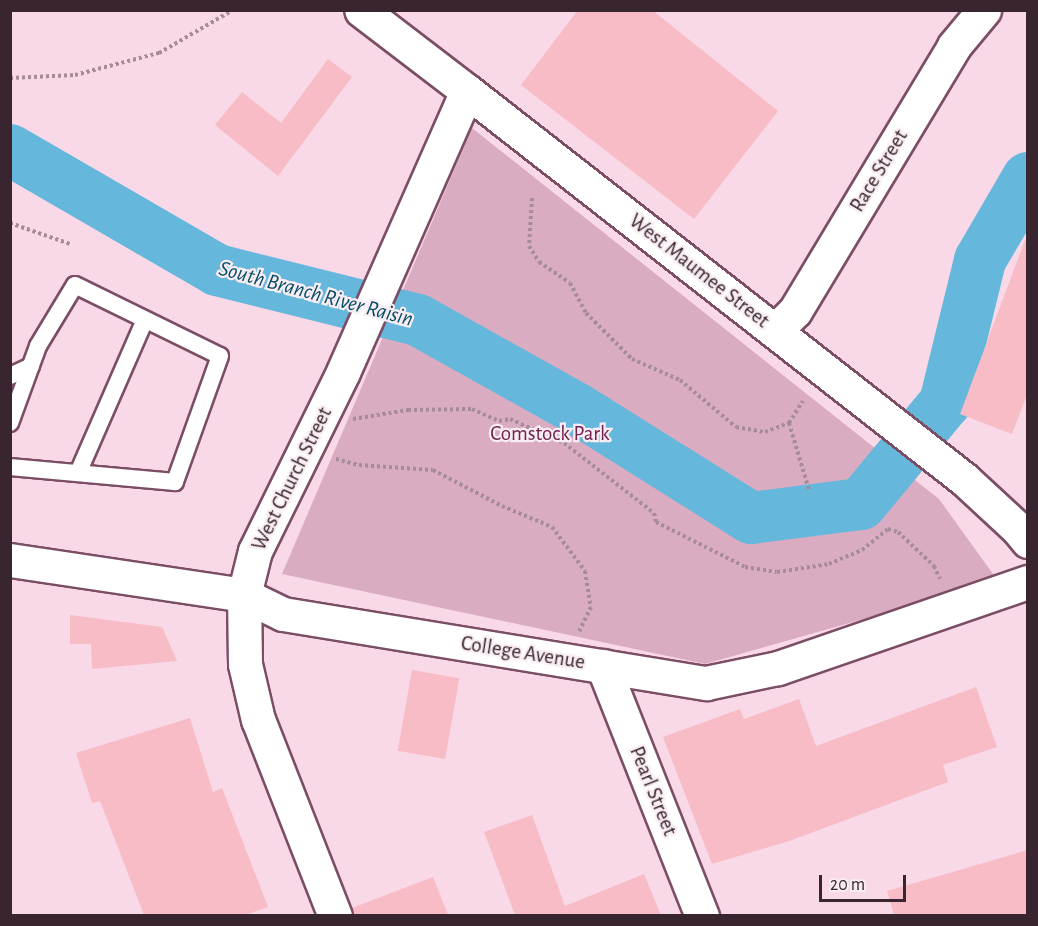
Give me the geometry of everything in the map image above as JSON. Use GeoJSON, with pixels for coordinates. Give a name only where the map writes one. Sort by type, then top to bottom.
{"type":"FeatureCollection","features":[{"type":"Feature","properties":{"kind":"street","name":"West Maumee Street"},"geometry":{"type":"LineString","coordinates":[[361,10],[964,479],[1028,541]]}},
{"type":"Feature","properties":{"kind":"street","name":"Race Street"},"geometry":{"type":"LineString","coordinates":[[775,331],[795,311],[954,46],[984,10]]}},
{"type":"Feature","properties":{"kind":"street","name":"West Church Street"},"geometry":{"type":"LineString","coordinates":[[335,915],[258,720],[245,664],[244,595],[255,551],[343,372],[467,91]]}},
{"type":"Feature","properties":{"kind":"street","name":"College Avenue"},"geometry":{"type":"LineString","coordinates":[[10,560],[244,595],[283,614],[706,683],[777,668],[1028,582]]}},
{"type":"Feature","properties":{"kind":"street","name":"Pearl Street"},"geometry":{"type":"LineString","coordinates":[[603,666],[702,915]]}},
{"type":"Feature","properties":{"kind":"lane"},"geometry":{"type":"LineString","coordinates":[[10,423],[38,346],[75,285],[220,356],[175,482],[10,467]]}},
{"type":"Feature","properties":{"kind":"lane"},"geometry":{"type":"LineString","coordinates":[[78,473],[145,320]]}},
{"type":"Feature","properties":{"kind":"lane"},"geometry":{"type":"LineString","coordinates":[[10,376],[31,366]]}},
{"type":"Feature","properties":{"kind":"path"},"geometry":{"type":"LineString","coordinates":[[10,78],[75,75],[159,53],[233,10]]}},
{"type":"Feature","properties":{"kind":"path"},"geometry":{"type":"LineString","coordinates":[[532,198],[529,246],[539,262],[570,283],[586,313],[632,359],[680,380],[736,427],[765,432],[789,423],[803,401]]}},
{"type":"Feature","properties":{"kind":"path"},"geometry":{"type":"LineString","coordinates":[[10,223],[70,244]]}},
{"type":"Feature","properties":{"kind":"path"},"geometry":{"type":"LineString","coordinates":[[348,418],[408,410],[472,409],[499,421],[510,420],[564,443],[654,513],[656,522],[745,567],[777,572],[830,564],[862,550],[888,529],[898,532],[934,566],[941,581]]}},
{"type":"Feature","properties":{"kind":"path"},"geometry":{"type":"LineString","coordinates":[[789,423],[809,490]]}},
{"type":"Feature","properties":{"kind":"path"},"geometry":{"type":"LineString","coordinates":[[332,458],[359,465],[433,470],[502,506],[552,527],[585,571],[591,607],[578,634]]}},
{"type":"Feature","properties":{"kind":"green space","name":"Comstock Park"},"geometry":{"type":"Polygon","coordinates":[[[472,128],[939,499],[998,581],[705,664],[282,574],[472,128]]]}},
{"type":"Feature","properties":{"kind":"building"},"geometry":{"type":"Polygon","coordinates":[[[578,10],[652,10],[778,111],[694,219],[521,85],[578,10]]]}},
{"type":"Feature","properties":{"kind":"building"},"geometry":{"type":"Polygon","coordinates":[[[328,59],[352,77],[278,176],[215,125],[242,92],[281,123],[328,59]]]}},
{"type":"Feature","properties":{"kind":"building"},"geometry":{"type":"Polygon","coordinates":[[[1025,240],[1028,240],[1028,392],[1012,434],[960,414],[1025,240]]]}},
{"type":"Feature","properties":{"kind":"building"},"geometry":{"type":"Polygon","coordinates":[[[70,615],[162,627],[177,661],[92,669],[91,644],[70,644],[70,615]]]}},
{"type":"Feature","properties":{"kind":"building"},"geometry":{"type":"Polygon","coordinates":[[[412,670],[459,678],[445,759],[398,751],[412,670]]]}},
{"type":"Feature","properties":{"kind":"building"},"geometry":{"type":"Polygon","coordinates":[[[976,687],[997,747],[943,765],[948,782],[789,841],[712,864],[663,737],[740,709],[744,719],[799,699],[816,746],[976,687]]]}},
{"type":"Feature","properties":{"kind":"building"},"geometry":{"type":"Polygon","coordinates":[[[190,718],[213,792],[222,788],[268,907],[245,915],[144,915],[100,801],[92,803],[76,753],[190,718]]]}},
{"type":"Feature","properties":{"kind":"building"},"geometry":{"type":"Polygon","coordinates":[[[532,815],[565,906],[644,874],[661,915],[515,915],[484,832],[532,815]]]}},
{"type":"Feature","properties":{"kind":"building"},"geometry":{"type":"Polygon","coordinates":[[[1028,850],[1028,915],[894,915],[887,891],[1028,850]]]}},
{"type":"Feature","properties":{"kind":"building"},"geometry":{"type":"Polygon","coordinates":[[[433,877],[448,915],[353,915],[352,908],[433,877]]]}},
{"type":"Feature","properties":{"kind":"waterway","name":"South Branch River Raisin"},"geometry":{"type":"LineString","coordinates":[[10,150],[217,270],[418,320],[579,410],[751,518],[861,504],[945,403],[980,260],[1028,178]]}}]}
